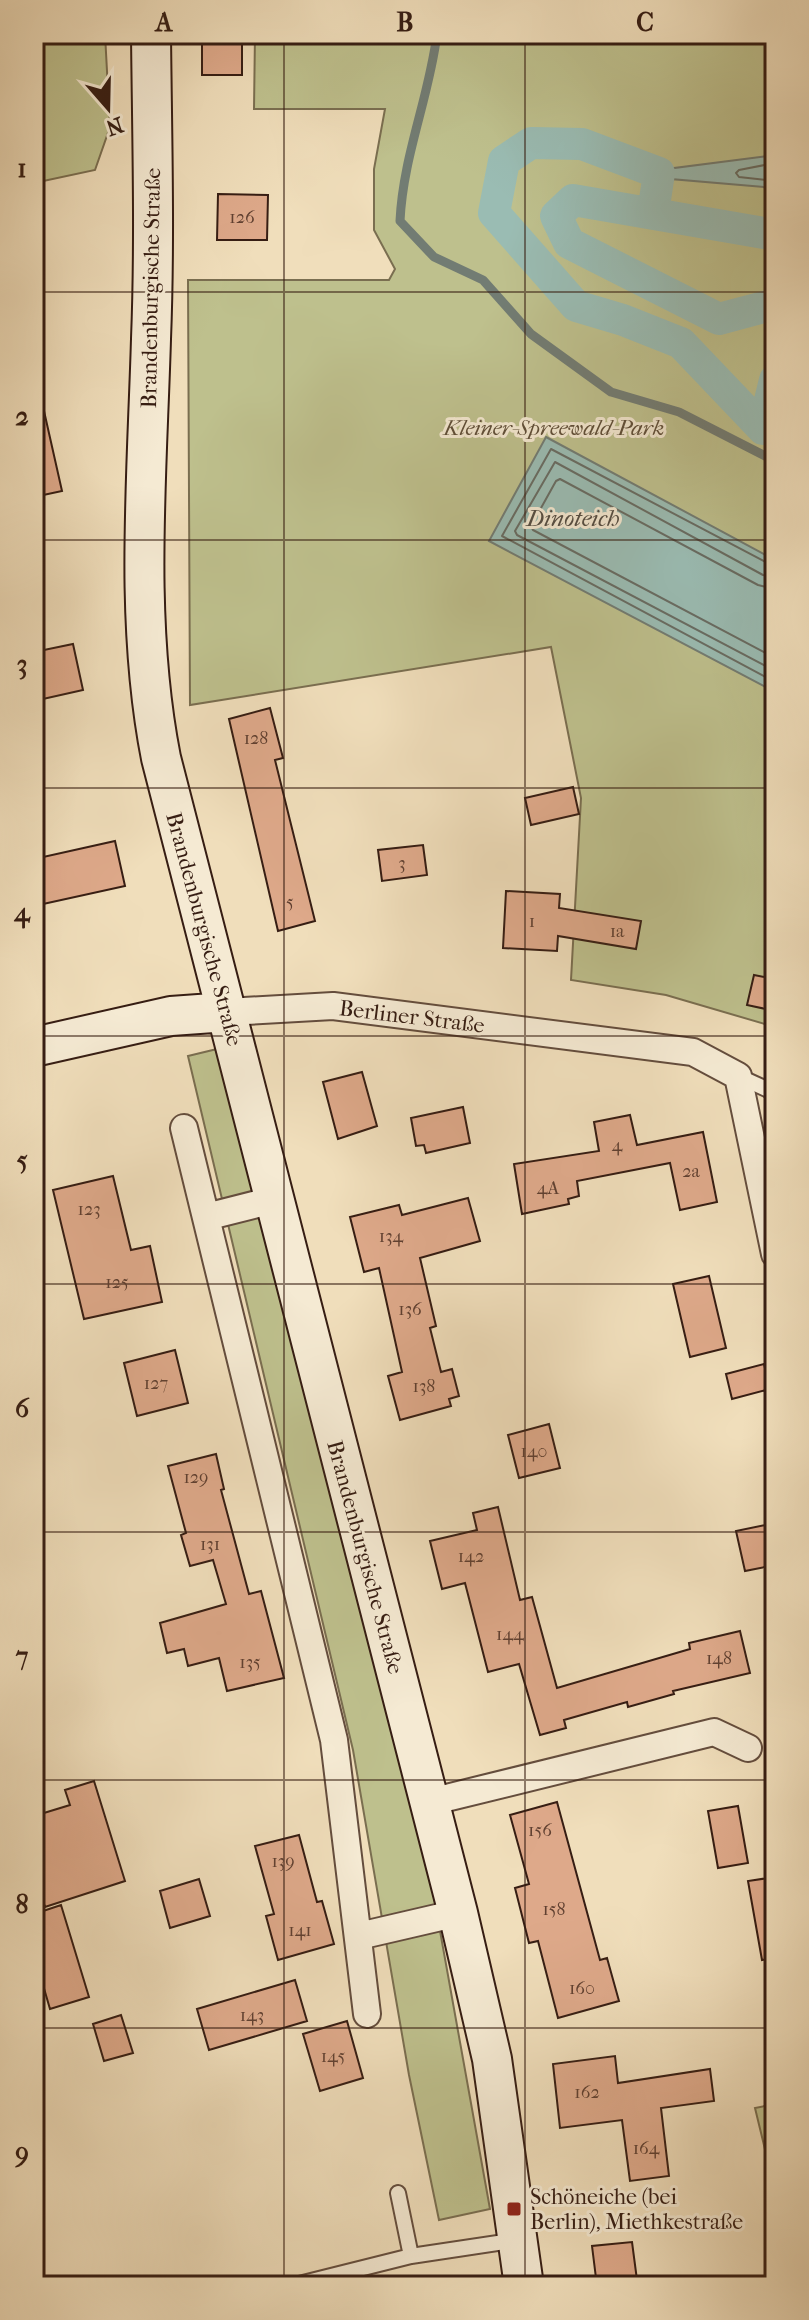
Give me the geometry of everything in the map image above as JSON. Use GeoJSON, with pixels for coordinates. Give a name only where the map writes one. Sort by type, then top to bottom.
{"type":"FeatureCollection","features":[{"type":"Feature","properties":{"kind":"street","name":"Brandenburgische Straße"},"geometry":{"type":"LineString","coordinates":[[151,34],[152,305],[146,507],[146,629],[151,706],[161,758],[273,1200],[458,1913],[492,2059],[524,2286]]}},
{"type":"Feature","properties":{"kind":"street","name":"Berliner Straße"},"geometry":{"type":"LineString","coordinates":[[34,1047],[171,1016],[333,1006],[693,1052],[738,1076]]}},
{"type":"Feature","properties":{"kind":"street"},"geometry":{"type":"LineString","coordinates":[[738,1076],[775,1254]]}},
{"type":"Feature","properties":{"kind":"street"},"geometry":{"type":"LineString","coordinates":[[184,1128],[334,1740],[367,2014]]}},
{"type":"Feature","properties":{"kind":"street"},"geometry":{"type":"LineString","coordinates":[[206,1217],[273,1200]]}},
{"type":"Feature","properties":{"kind":"street"},"geometry":{"type":"LineString","coordinates":[[430,1802],[714,1732],[748,1748]]}},
{"type":"Feature","properties":{"kind":"street"},"geometry":{"type":"LineString","coordinates":[[359,1936],[458,1913]]}},
{"type":"Feature","properties":{"kind":"lane"},"geometry":{"type":"LineString","coordinates":[[738,1076],[775,1093]]}},
{"type":"Feature","properties":{"kind":"lane"},"geometry":{"type":"LineString","coordinates":[[398,2193],[411,2256]]}},
{"type":"Feature","properties":{"kind":"lane"},"geometry":{"type":"LineString","coordinates":[[291,2286],[411,2256],[517,2240]]}},
{"type":"Feature","properties":{"kind":"green space"},"geometry":{"type":"Polygon","coordinates":[[[34,34],[105,34],[110,127],[95,170],[34,183],[34,34]]]}},
{"type":"Feature","properties":{"kind":"green space","name":"Kleiner-Spreewald-Park"},"geometry":{"type":"Polygon","coordinates":[[[255,34],[775,34],[775,1027],[666,995],[571,980],[581,798],[551,647],[190,705],[188,280],[389,280],[395,269],[374,230],[374,169],[385,109],[254,109],[255,34]]]}},
{"type":"Feature","properties":{"kind":"green space"},"geometry":{"type":"Polygon","coordinates":[[[217,1049],[419,1814],[490,2209],[439,2220],[409,2075],[353,1750],[188,1056],[217,1049]]]}},
{"type":"Feature","properties":{"kind":"green space"},"geometry":{"type":"Polygon","coordinates":[[[775,2104],[775,2191],[755,2108],[775,2104]]]}},
{"type":"Feature","properties":{"kind":"water"},"geometry":{"type":"Polygon","coordinates":[[[775,155],[775,188],[659,178],[659,170],[775,155]]]}},
{"type":"Feature","properties":{"kind":"water","name":"Dinoteich"},"geometry":{"type":"Polygon","coordinates":[[[546,437],[775,560],[775,692],[489,541],[546,437]]]}},
{"type":"Feature","properties":{"kind":"building"},"geometry":{"type":"Polygon","coordinates":[[[202,34],[242,34],[242,75],[202,75],[202,34]]]}},
{"type":"Feature","properties":{"kind":"building"},"geometry":{"type":"Polygon","coordinates":[[[218,194],[268,195],[267,240],[217,240],[218,194]]]}},
{"type":"Feature","properties":{"kind":"building"},"geometry":{"type":"Polygon","coordinates":[[[44,411],[62,491],[34,497],[34,412],[44,411]]]}},
{"type":"Feature","properties":{"kind":"building"},"geometry":{"type":"Polygon","coordinates":[[[73,644],[83,690],[34,701],[34,652],[73,644]]]}},
{"type":"Feature","properties":{"kind":"building"},"geometry":{"type":"Polygon","coordinates":[[[270,708],[283,758],[275,760],[315,921],[278,931],[229,719],[270,708]]]}},
{"type":"Feature","properties":{"kind":"building"},"geometry":{"type":"Polygon","coordinates":[[[573,787],[579,814],[531,825],[525,798],[573,787]]]}},
{"type":"Feature","properties":{"kind":"building"},"geometry":{"type":"Polygon","coordinates":[[[115,841],[125,886],[34,906],[34,859],[115,841]]]}},
{"type":"Feature","properties":{"kind":"building"},"geometry":{"type":"Polygon","coordinates":[[[423,845],[427,875],[382,881],[378,850],[423,845]]]}},
{"type":"Feature","properties":{"kind":"building"},"geometry":{"type":"Polygon","coordinates":[[[506,891],[560,894],[559,908],[641,921],[636,949],[558,936],[557,951],[503,948],[506,891]]]}},
{"type":"Feature","properties":{"kind":"building"},"geometry":{"type":"Polygon","coordinates":[[[754,975],[775,979],[775,1011],[747,1005],[754,975]]]}},
{"type":"Feature","properties":{"kind":"building"},"geometry":{"type":"Polygon","coordinates":[[[362,1072],[377,1126],[338,1139],[323,1082],[362,1072]]]}},
{"type":"Feature","properties":{"kind":"building"},"geometry":{"type":"Polygon","coordinates":[[[463,1107],[470,1143],[426,1153],[424,1145],[416,1146],[411,1118],[463,1107]]]}},
{"type":"Feature","properties":{"kind":"building"},"geometry":{"type":"Polygon","coordinates":[[[630,1115],[637,1145],[703,1132],[717,1202],[680,1210],[670,1163],[577,1181],[579,1196],[568,1199],[569,1204],[522,1214],[514,1164],[599,1151],[594,1122],[630,1115]]]}},
{"type":"Feature","properties":{"kind":"building"},"geometry":{"type":"Polygon","coordinates":[[[113,1176],[131,1250],[150,1246],[162,1302],[84,1319],[53,1190],[113,1176]]]}},
{"type":"Feature","properties":{"kind":"building"},"geometry":{"type":"Polygon","coordinates":[[[468,1198],[480,1241],[420,1258],[436,1326],[430,1328],[441,1372],[452,1369],[459,1396],[449,1399],[451,1406],[400,1420],[388,1376],[402,1372],[379,1268],[364,1272],[350,1217],[399,1205],[402,1215],[468,1198]]]}},
{"type":"Feature","properties":{"kind":"building"},"geometry":{"type":"Polygon","coordinates":[[[709,1276],[726,1348],[690,1357],[673,1284],[709,1276]]]}},
{"type":"Feature","properties":{"kind":"building"},"geometry":{"type":"Polygon","coordinates":[[[175,1350],[188,1403],[137,1416],[124,1363],[175,1350]]]}},
{"type":"Feature","properties":{"kind":"building"},"geometry":{"type":"Polygon","coordinates":[[[764,1364],[770,1389],[732,1399],[726,1374],[764,1364]]]}},
{"type":"Feature","properties":{"kind":"building"},"geometry":{"type":"Polygon","coordinates":[[[549,1424],[560,1468],[519,1478],[508,1435],[549,1424]]]}},
{"type":"Feature","properties":{"kind":"building"},"geometry":{"type":"Polygon","coordinates":[[[216,1454],[224,1489],[221,1490],[249,1594],[261,1591],[284,1678],[227,1691],[219,1658],[188,1666],[184,1649],[167,1653],[160,1623],[226,1604],[213,1560],[190,1566],[181,1535],[186,1533],[168,1466],[216,1454]]]}},
{"type":"Feature","properties":{"kind":"building"},"geometry":{"type":"Polygon","coordinates":[[[498,1507],[520,1600],[532,1597],[557,1688],[690,1649],[689,1643],[740,1631],[750,1673],[673,1691],[674,1694],[628,1707],[627,1702],[564,1720],[566,1728],[540,1735],[519,1664],[488,1672],[465,1583],[442,1589],[430,1541],[477,1530],[473,1513],[498,1507]]]}},
{"type":"Feature","properties":{"kind":"building"},"geometry":{"type":"Polygon","coordinates":[[[775,1523],[775,1565],[745,1571],[736,1531],[775,1523]]]}},
{"type":"Feature","properties":{"kind":"building"},"geometry":{"type":"Polygon","coordinates":[[[94,1781],[125,1881],[45,1907],[34,1871],[34,1816],[70,1805],[65,1790],[94,1781]]]}},
{"type":"Feature","properties":{"kind":"building"},"geometry":{"type":"Polygon","coordinates":[[[557,1802],[600,1960],[607,1958],[619,2001],[558,2018],[538,1941],[529,1943],[515,1888],[529,1884],[510,1815],[557,1802]]]}},
{"type":"Feature","properties":{"kind":"building"},"geometry":{"type":"Polygon","coordinates":[[[738,1806],[748,1863],[718,1868],[708,1811],[738,1806]]]}},
{"type":"Feature","properties":{"kind":"building"},"geometry":{"type":"Polygon","coordinates":[[[299,1835],[317,1902],[322,1901],[334,1944],[278,1960],[266,1916],[274,1914],[255,1846],[299,1835]]]}},
{"type":"Feature","properties":{"kind":"building"},"geometry":{"type":"Polygon","coordinates":[[[775,1877],[775,1958],[762,1960],[748,1881],[775,1877]]]}},
{"type":"Feature","properties":{"kind":"building"},"geometry":{"type":"Polygon","coordinates":[[[199,1879],[210,1916],[170,1928],[160,1891],[199,1879]]]}},
{"type":"Feature","properties":{"kind":"building"},"geometry":{"type":"Polygon","coordinates":[[[61,1905],[89,1997],[50,2009],[34,1954],[34,1914],[61,1905]]]}},
{"type":"Feature","properties":{"kind":"building"},"geometry":{"type":"Polygon","coordinates":[[[295,1980],[307,2021],[209,2050],[197,2009],[295,1980]]]}},
{"type":"Feature","properties":{"kind":"building"},"geometry":{"type":"Polygon","coordinates":[[[121,2015],[133,2053],[104,2061],[93,2024],[121,2015]]]}},
{"type":"Feature","properties":{"kind":"building"},"geometry":{"type":"Polygon","coordinates":[[[347,2021],[363,2078],[320,2091],[303,2034],[347,2021]]]}},
{"type":"Feature","properties":{"kind":"building"},"geometry":{"type":"Polygon","coordinates":[[[615,2056],[618,2083],[710,2069],[714,2101],[661,2108],[669,2176],[630,2181],[622,2120],[560,2128],[553,2064],[615,2056]]]}},
{"type":"Feature","properties":{"kind":"building"},"geometry":{"type":"Polygon","coordinates":[[[632,2242],[637,2280],[597,2286],[592,2246],[632,2242]]]}},
{"type":"Feature","properties":{"kind":"waterway"},"geometry":{"type":"LineString","coordinates":[[437,34],[406,173],[400,221],[434,257],[483,280],[531,334],[611,392],[679,412],[775,461]]}},
{"type":"Feature","properties":{"kind":"waterway"},"geometry":{"type":"LineString","coordinates":[[653,213],[659,173],[582,144],[531,143],[504,161],[494,213],[576,306],[623,320],[681,343],[763,429],[775,380]]}},
{"type":"Feature","properties":{"kind":"waterway"},"geometry":{"type":"LineString","coordinates":[[775,235],[573,200],[556,216],[569,243],[719,319],[775,304]]}},
{"type":"Feature","properties":{"kind":"place","name":"Schöneiche (bei Berlin), Miethkestraße"},"geometry":{"type":"Point","coordinates":[514,2209]}}]}
